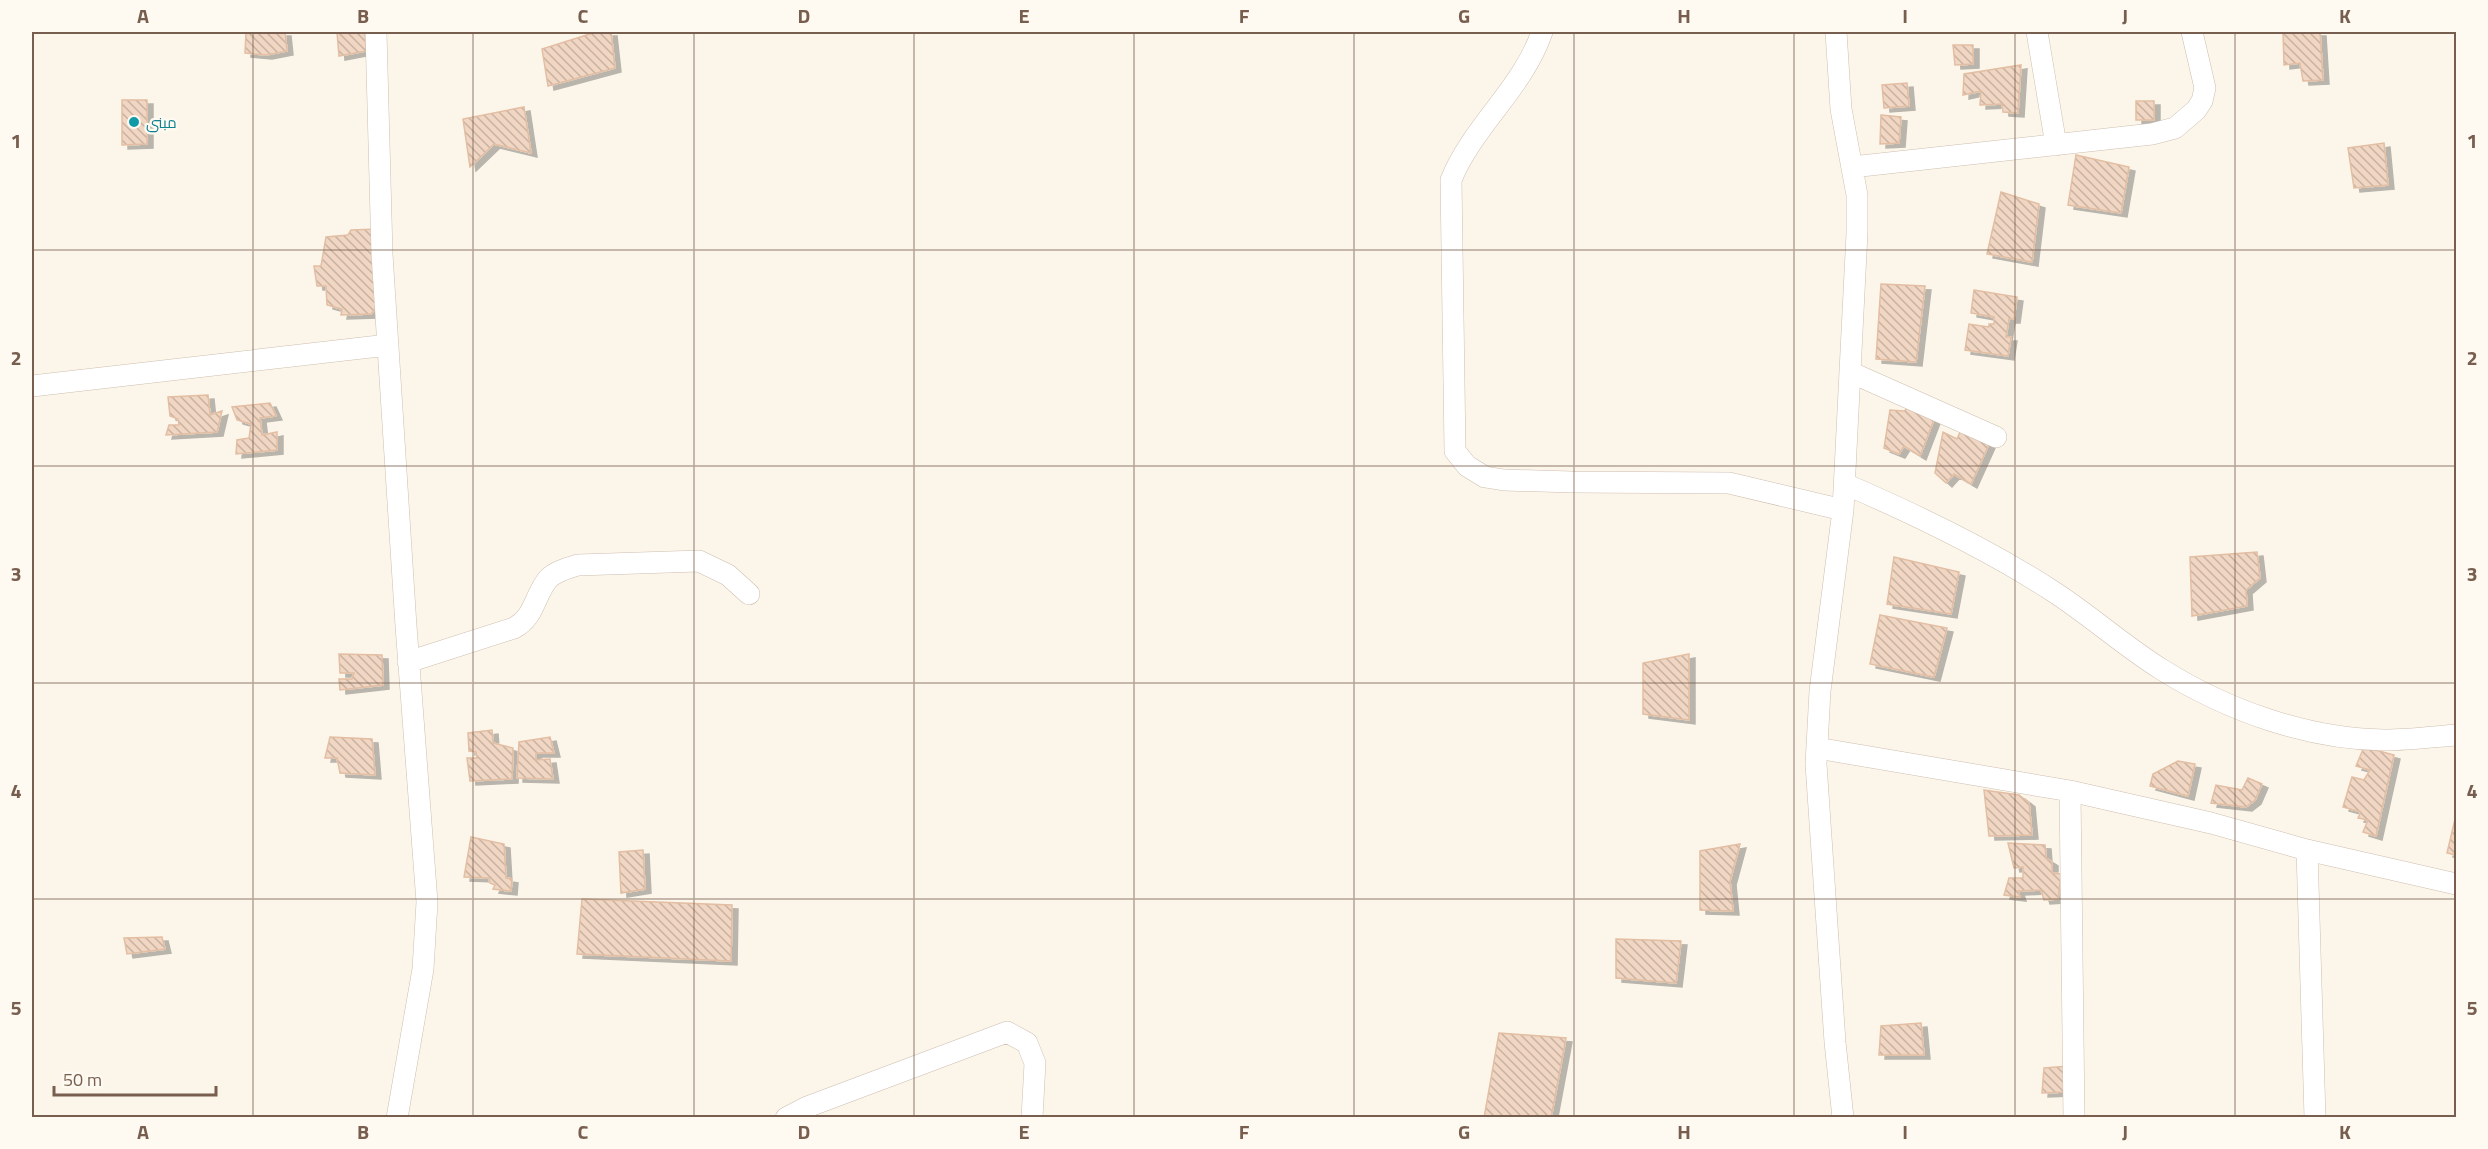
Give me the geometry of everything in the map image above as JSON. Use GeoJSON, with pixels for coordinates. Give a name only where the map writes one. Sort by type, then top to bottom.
{"type":"FeatureCollection","features":[{"type":"Feature","properties":{"kind":"street"},"geometry":{"type":"LineString","coordinates":[[376,32],[382,254],[408,662],[427,902],[423,969],[398,1118]]}},
{"type":"Feature","properties":{"kind":"street"},"geometry":{"type":"LineString","coordinates":[[1542,32],[1530,60],[1458,163],[1451,180],[1455,451],[1467,466],[1485,477],[1495,479],[1729,483],[1843,510]]}},
{"type":"Feature","properties":{"kind":"street"},"geometry":{"type":"LineString","coordinates":[[1836,32],[1841,109],[1857,195],[1857,233],[1843,510],[1820,691],[1817,748],[1821,849],[1843,1118]]}},
{"type":"Feature","properties":{"kind":"street"},"geometry":{"type":"LineString","coordinates":[[2037,32],[2056,145]]}},
{"type":"Feature","properties":{"kind":"street"},"geometry":{"type":"LineString","coordinates":[[1852,167],[2152,134],[2175,128],[2196,110],[2202,101],[2205,88],[2192,32]]}},
{"type":"Feature","properties":{"kind":"street"},"geometry":{"type":"LineString","coordinates":[[32,386],[388,345]]}},
{"type":"Feature","properties":{"kind":"street"},"geometry":{"type":"LineString","coordinates":[[1850,372],[1996,437]]}},
{"type":"Feature","properties":{"kind":"street"},"geometry":{"type":"LineString","coordinates":[[1845,484],[1946,529],[2020,571],[2055,593],[2160,669],[2222,702],[2270,719],[2340,736],[2383,740],[2457,735]]}},
{"type":"Feature","properties":{"kind":"street"},"geometry":{"type":"LineString","coordinates":[[408,662],[525,623],[548,580],[561,570],[578,565],[699,561],[728,575],[749,594]]}},
{"type":"Feature","properties":{"kind":"street"},"geometry":{"type":"LineString","coordinates":[[1817,748],[2070,791],[2211,823],[2307,850],[2457,884]]}},
{"type":"Feature","properties":{"kind":"street"},"geometry":{"type":"LineString","coordinates":[[2070,791],[2074,1118]]}},
{"type":"Feature","properties":{"kind":"street"},"geometry":{"type":"LineString","coordinates":[[2307,850],[2315,1118]]}},
{"type":"Feature","properties":{"kind":"street"},"geometry":{"type":"LineString","coordinates":[[786,1118],[807,1107],[1007,1032],[1027,1043],[1035,1063],[1032,1118]]}},
{"type":"Feature","properties":{"kind":"building"},"geometry":{"type":"Polygon","coordinates":[[[246,32],[285,32],[287,51],[266,55],[245,53],[246,32]]]}},
{"type":"Feature","properties":{"kind":"building"},"geometry":{"type":"Polygon","coordinates":[[[337,32],[369,32],[365,34],[366,51],[339,56],[337,32]]]}},
{"type":"Feature","properties":{"kind":"building"},"geometry":{"type":"Polygon","coordinates":[[[596,32],[611,32],[615,68],[548,86],[542,49],[596,32]]]}},
{"type":"Feature","properties":{"kind":"building"},"geometry":{"type":"Polygon","coordinates":[[[2283,32],[2320,32],[2323,80],[2303,81],[2300,63],[2284,65],[2283,32]]]}},
{"type":"Feature","properties":{"kind":"building"},"geometry":{"type":"Polygon","coordinates":[[[1953,45],[1973,45],[1973,64],[1955,65],[1953,45]]]}},
{"type":"Feature","properties":{"kind":"building"},"geometry":{"type":"Polygon","coordinates":[[[2021,65],[2018,113],[2003,112],[2002,104],[1980,105],[1981,91],[1963,95],[1964,74],[2021,65]]]}},
{"type":"Feature","properties":{"kind":"building"},"geometry":{"type":"Polygon","coordinates":[[[1907,83],[1909,106],[1884,108],[1882,85],[1907,83]]]}},
{"type":"Feature","properties":{"kind":"building","name":"مبنى"},"geometry":{"type":"Polygon","coordinates":[[[122,100],[147,100],[147,144],[122,145],[122,100]]]}},
{"type":"Feature","properties":{"kind":"building"},"geometry":{"type":"Polygon","coordinates":[[[2136,101],[2154,101],[2154,120],[2136,120],[2136,101]]]}},
{"type":"Feature","properties":{"kind":"building"},"geometry":{"type":"Polygon","coordinates":[[[524,107],[531,153],[494,144],[470,167],[463,119],[524,107]]]}},
{"type":"Feature","properties":{"kind":"building"},"geometry":{"type":"Polygon","coordinates":[[[1881,115],[1901,117],[1899,143],[1880,144],[1881,115]]]}},
{"type":"Feature","properties":{"kind":"building"},"geometry":{"type":"Polygon","coordinates":[[[2384,143],[2388,185],[2354,188],[2348,148],[2384,143]]]}},
{"type":"Feature","properties":{"kind":"building"},"geometry":{"type":"Polygon","coordinates":[[[2076,155],[2129,167],[2121,213],[2068,205],[2076,155]]]}},
{"type":"Feature","properties":{"kind":"building"},"geometry":{"type":"Polygon","coordinates":[[[2001,192],[2039,204],[2032,262],[1987,254],[2001,192]]]}},
{"type":"Feature","properties":{"kind":"building"},"geometry":{"type":"Polygon","coordinates":[[[378,229],[379,305],[371,314],[341,315],[342,309],[327,305],[326,286],[317,286],[314,266],[321,266],[326,237],[348,235],[351,230],[378,229]]]}},
{"type":"Feature","properties":{"kind":"building"},"geometry":{"type":"Polygon","coordinates":[[[1881,284],[1925,286],[1916,362],[1876,359],[1881,284]]]}},
{"type":"Feature","properties":{"kind":"building"},"geometry":{"type":"Polygon","coordinates":[[[1974,290],[2017,297],[2014,319],[2009,319],[2006,337],[2011,337],[2008,356],[1965,350],[1969,324],[1989,327],[1989,324],[1994,324],[1994,317],[1971,313],[1974,290]]]}},
{"type":"Feature","properties":{"kind":"building"},"geometry":{"type":"Polygon","coordinates":[[[208,395],[210,415],[222,411],[217,432],[166,435],[169,425],[179,425],[178,419],[170,416],[168,397],[208,395]]]}},
{"type":"Feature","properties":{"kind":"building"},"geometry":{"type":"Polygon","coordinates":[[[270,403],[276,416],[260,418],[262,435],[277,432],[277,450],[236,454],[237,440],[249,438],[251,424],[237,420],[232,407],[270,403]]]}},
{"type":"Feature","properties":{"kind":"building"},"geometry":{"type":"Polygon","coordinates":[[[1910,406],[1935,417],[1920,456],[1904,446],[1899,454],[1884,448],[1890,410],[1904,411],[1910,406]]]}},
{"type":"Feature","properties":{"kind":"building"},"geometry":{"type":"Polygon","coordinates":[[[1961,430],[1990,442],[1971,484],[1954,474],[1946,483],[1935,473],[1943,432],[1957,439],[1961,430]]]}},
{"type":"Feature","properties":{"kind":"building"},"geometry":{"type":"Polygon","coordinates":[[[2257,552],[2260,578],[2246,590],[2247,606],[2192,616],[2190,557],[2257,552]]]}},
{"type":"Feature","properties":{"kind":"building"},"geometry":{"type":"Polygon","coordinates":[[[1894,557],[1959,572],[1951,614],[1887,604],[1894,557]]]}},
{"type":"Feature","properties":{"kind":"building"},"geometry":{"type":"Polygon","coordinates":[[[1880,615],[1947,628],[1934,677],[1870,664],[1880,615]]]}},
{"type":"Feature","properties":{"kind":"building"},"geometry":{"type":"Polygon","coordinates":[[[339,654],[382,655],[383,685],[340,690],[339,679],[352,679],[354,673],[340,673],[339,654]]]}},
{"type":"Feature","properties":{"kind":"building"},"geometry":{"type":"Polygon","coordinates":[[[1689,654],[1689,720],[1643,714],[1643,663],[1689,654]]]}},
{"type":"Feature","properties":{"kind":"building"},"geometry":{"type":"Polygon","coordinates":[[[492,730],[493,743],[513,748],[512,779],[470,781],[467,758],[477,758],[476,752],[469,751],[468,733],[492,730]]]}},
{"type":"Feature","properties":{"kind":"building"},"geometry":{"type":"Polygon","coordinates":[[[330,737],[372,739],[375,775],[340,773],[337,758],[325,758],[330,737]]]}},
{"type":"Feature","properties":{"kind":"building"},"geometry":{"type":"Polygon","coordinates":[[[550,737],[554,753],[536,753],[536,760],[550,759],[553,779],[517,778],[519,742],[550,737]]]}},
{"type":"Feature","properties":{"kind":"building"},"geometry":{"type":"Polygon","coordinates":[[[2364,747],[2394,755],[2376,836],[2363,832],[2368,820],[2358,818],[2361,812],[2343,807],[2352,777],[2364,780],[2370,770],[2356,766],[2364,747]]]}},
{"type":"Feature","properties":{"kind":"building"},"geometry":{"type":"Polygon","coordinates":[[[2178,761],[2195,764],[2188,796],[2150,786],[2153,774],[2178,761]]]}},
{"type":"Feature","properties":{"kind":"building"},"geometry":{"type":"Polygon","coordinates":[[[2248,778],[2262,784],[2255,800],[2246,807],[2211,803],[2216,785],[2242,790],[2248,778]]]}},
{"type":"Feature","properties":{"kind":"building"},"geometry":{"type":"Polygon","coordinates":[[[1984,790],[2019,795],[2029,803],[2032,835],[1989,836],[1984,790]]]}},
{"type":"Feature","properties":{"kind":"building"},"geometry":{"type":"Polygon","coordinates":[[[2456,815],[2456,855],[2447,853],[2456,815]]]}},
{"type":"Feature","properties":{"kind":"building"},"geometry":{"type":"Polygon","coordinates":[[[471,837],[504,844],[506,878],[512,879],[511,891],[493,889],[495,885],[490,883],[489,878],[464,877],[471,837]]]}},
{"type":"Feature","properties":{"kind":"building"},"geometry":{"type":"Polygon","coordinates":[[[2008,843],[2045,845],[2046,858],[2052,862],[2052,873],[2061,874],[2058,899],[2044,900],[2041,890],[2018,891],[2020,897],[2004,895],[2009,878],[2023,878],[2023,867],[2014,868],[2008,843]]]}},
{"type":"Feature","properties":{"kind":"building"},"geometry":{"type":"Polygon","coordinates":[[[1740,844],[1730,881],[1733,911],[1700,910],[1700,851],[1740,844]]]}},
{"type":"Feature","properties":{"kind":"building"},"geometry":{"type":"Polygon","coordinates":[[[643,850],[645,889],[621,893],[619,852],[643,850]]]}},
{"type":"Feature","properties":{"kind":"building"},"geometry":{"type":"Polygon","coordinates":[[[582,899],[732,905],[731,961],[577,954],[582,899]]]}},
{"type":"Feature","properties":{"kind":"building"},"geometry":{"type":"Polygon","coordinates":[[[162,937],[165,949],[127,954],[124,938],[162,937]]]}},
{"type":"Feature","properties":{"kind":"building"},"geometry":{"type":"Polygon","coordinates":[[[1616,939],[1681,941],[1676,983],[1616,978],[1616,939]]]}},
{"type":"Feature","properties":{"kind":"building"},"geometry":{"type":"Polygon","coordinates":[[[1921,1023],[1924,1055],[1879,1055],[1881,1026],[1921,1023]]]}},
{"type":"Feature","properties":{"kind":"building"},"geometry":{"type":"Polygon","coordinates":[[[1499,1033],[1566,1038],[1551,1118],[1484,1118],[1499,1033]]]}},
{"type":"Feature","properties":{"kind":"building"},"geometry":{"type":"Polygon","coordinates":[[[2069,1066],[2065,1092],[2042,1093],[2044,1068],[2069,1066]]]}},
{"type":"Feature","properties":{"kind":"place","name":"مبنى"},"geometry":{"type":"Point","coordinates":[134,122]}}]}
